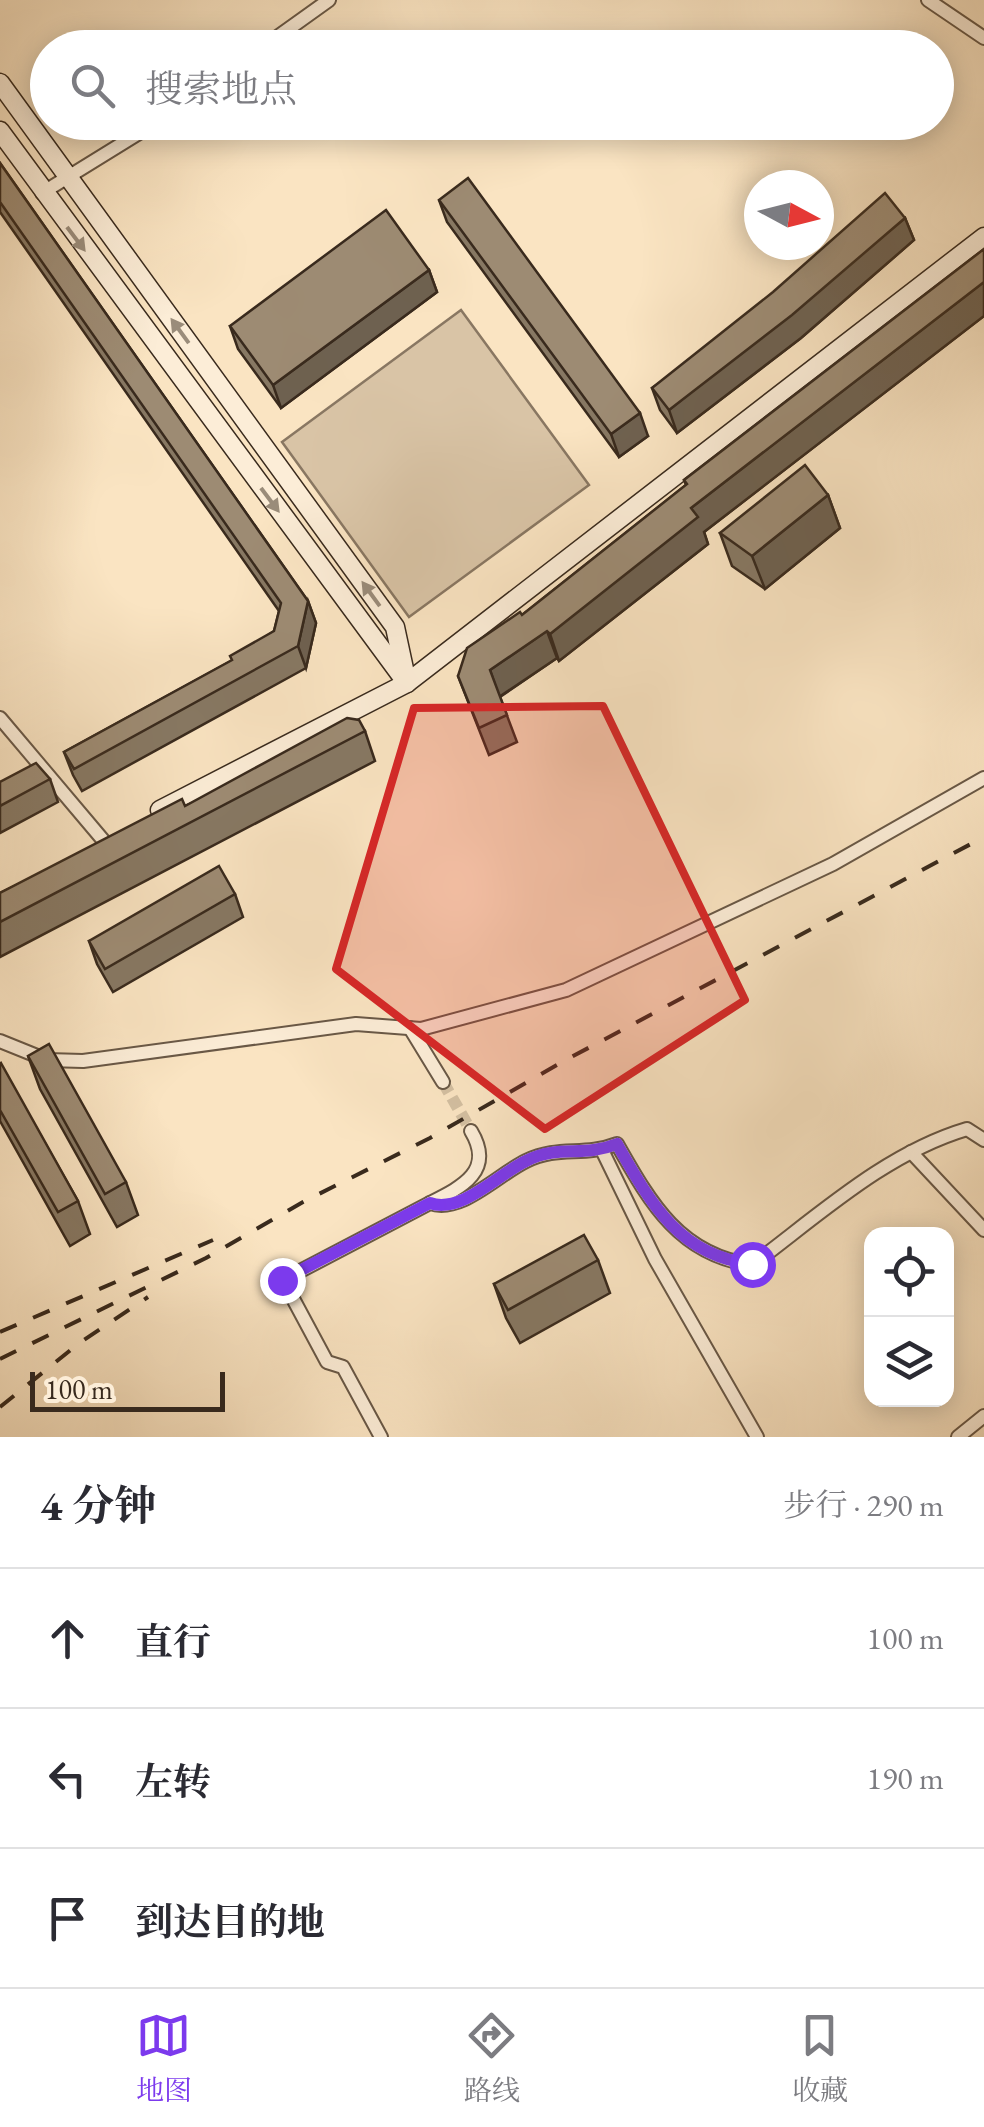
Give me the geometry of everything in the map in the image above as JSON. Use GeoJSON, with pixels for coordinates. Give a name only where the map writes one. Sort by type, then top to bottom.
{"type":"FeatureCollection","features":[{"type":"Feature","properties":{"kind":"street"},"geometry":{"type":"LineString","coordinates":[[287,30],[329,0]]}},
{"type":"Feature","properties":{"kind":"street"},"geometry":{"type":"LineString","coordinates":[[928,0],[984,38]]}},
{"type":"Feature","properties":{"kind":"street"},"geometry":{"type":"LineString","coordinates":[[0,83],[30,124]]}},
{"type":"Feature","properties":{"kind":"street"},"geometry":{"type":"LineString","coordinates":[[0,131],[406,683]]}},
{"type":"Feature","properties":{"kind":"street"},"geometry":{"type":"LineString","coordinates":[[42,140],[395,627],[406,683]]}},
{"type":"Feature","properties":{"kind":"street"},"geometry":{"type":"LineString","coordinates":[[42,193],[133,140]]}},
{"type":"Feature","properties":{"kind":"street"},"geometry":{"type":"LineString","coordinates":[[0,718],[111,835],[406,683],[984,238]]}},
{"type":"Feature","properties":{"kind":"street"},"geometry":{"type":"LineString","coordinates":[[0,1041],[47,1060],[83,1062],[356,1024],[410,1028],[461,1020],[566,990],[833,864],[984,778]]}},
{"type":"Feature","properties":{"kind":"street"},"geometry":{"type":"LineString","coordinates":[[410,1028],[443,1082]]}},
{"type":"Feature","properties":{"kind":"street"},"geometry":{"type":"LineString","coordinates":[[430,1203],[442,1207],[469,1198],[487,1181],[531,1158],[562,1150],[590,1154],[617,1144],[659,1216],[723,1261],[752,1264],[869,1178],[933,1139],[967,1129],[984,1140]]}},
{"type":"Feature","properties":{"kind":"street"},"geometry":{"type":"LineString","coordinates":[[381,1437],[343,1367],[327,1362],[282,1280],[467,1185],[474,1176],[480,1152],[470,1130]]}},
{"type":"Feature","properties":{"kind":"street"},"geometry":{"type":"LineString","coordinates":[[602,1150],[654,1259],[757,1437]]}},
{"type":"Feature","properties":{"kind":"street"},"geometry":{"type":"LineString","coordinates":[[912,1152],[984,1230]]}},
{"type":"Feature","properties":{"kind":"street"},"geometry":{"type":"LineString","coordinates":[[958,1437],[984,1416]]}},
{"type":"Feature","properties":{"kind":"highlighted area"},"geometry":{"type":"Polygon","coordinates":[[[603,706],[745,1000],[545,1129],[336,969],[414,708],[603,706]]]}},
{"type":"Feature","properties":{"kind":"shaded area"},"geometry":{"type":"Polygon","coordinates":[[[461,310],[589,485],[409,617],[282,442],[461,310]]]}},
{"type":"Feature","properties":{"kind":"building"},"geometry":{"type":"Polygon","coordinates":[[[0,163],[308,601],[298,646],[74,769],[64,752],[232,660],[230,656],[274,631],[281,603],[0,202],[0,163]]]}},
{"type":"Feature","properties":{"kind":"building"},"geometry":{"type":"Polygon","coordinates":[[[468,178],[640,413],[611,434],[439,200],[468,178]]]}},
{"type":"Feature","properties":{"kind":"building"},"geometry":{"type":"Polygon","coordinates":[[[885,193],[905,218],[792,315],[669,410],[652,388],[809,260],[834,260],[834,238],[885,193]]]}},
{"type":"Feature","properties":{"kind":"building"},"geometry":{"type":"Polygon","coordinates":[[[386,210],[429,270],[273,385],[230,326],[386,210]]]}},
{"type":"Feature","properties":{"kind":"building"},"geometry":{"type":"Polygon","coordinates":[[[984,249],[984,282],[691,508],[698,517],[550,634],[547,631],[490,670],[507,715],[479,728],[458,676],[467,648],[520,612],[522,615],[687,484],[684,480],[984,249]]]}},
{"type":"Feature","properties":{"kind":"building"},"geometry":{"type":"Polygon","coordinates":[[[805,465],[828,495],[752,556],[720,533],[805,465]]]}},
{"type":"Feature","properties":{"kind":"building"},"geometry":{"type":"Polygon","coordinates":[[[347,718],[359,720],[365,731],[0,922],[0,893],[182,799],[185,806],[347,718]]]}},
{"type":"Feature","properties":{"kind":"building"},"geometry":{"type":"Polygon","coordinates":[[[36,763],[50,779],[0,806],[0,782],[36,763]]]}},
{"type":"Feature","properties":{"kind":"building"},"geometry":{"type":"Polygon","coordinates":[[[219,866],[235,894],[105,969],[89,941],[219,866]]]}},
{"type":"Feature","properties":{"kind":"building"},"geometry":{"type":"Polygon","coordinates":[[[49,1044],[126,1182],[105,1194],[28,1056],[49,1044]]]}},
{"type":"Feature","properties":{"kind":"building"},"geometry":{"type":"Polygon","coordinates":[[[1,1063],[78,1201],[58,1212],[0,1110],[1,1063]]]}},
{"type":"Feature","properties":{"kind":"building"},"geometry":{"type":"Polygon","coordinates":[[[584,1235],[598,1260],[508,1310],[494,1284],[584,1235]]]}},
{"type":"Feature","properties":{"kind":"tunnel"},"geometry":{"type":"LineString","coordinates":[[443,1082],[471,1131]]}},
{"type":"Feature","properties":{"kind":"railway"},"geometry":{"type":"LineString","coordinates":[[0,1359],[206,1258],[303,1202],[430,1138],[562,1062],[984,837]]}},
{"type":"Feature","properties":{"kind":"railway"},"geometry":{"type":"LineString","coordinates":[[0,1332],[213,1240]]}},
{"type":"Feature","properties":{"kind":"railway"},"geometry":{"type":"LineString","coordinates":[[0,1407],[78,1344],[148,1297]]}},
{"type":"Feature","properties":{"kind":"route"},"geometry":{"type":"LineString","coordinates":[[282,1280],[430,1203],[442,1207],[469,1198],[487,1181],[531,1158],[562,1150],[590,1154],[617,1144],[659,1216],[723,1261],[752,1264]]}}]}
